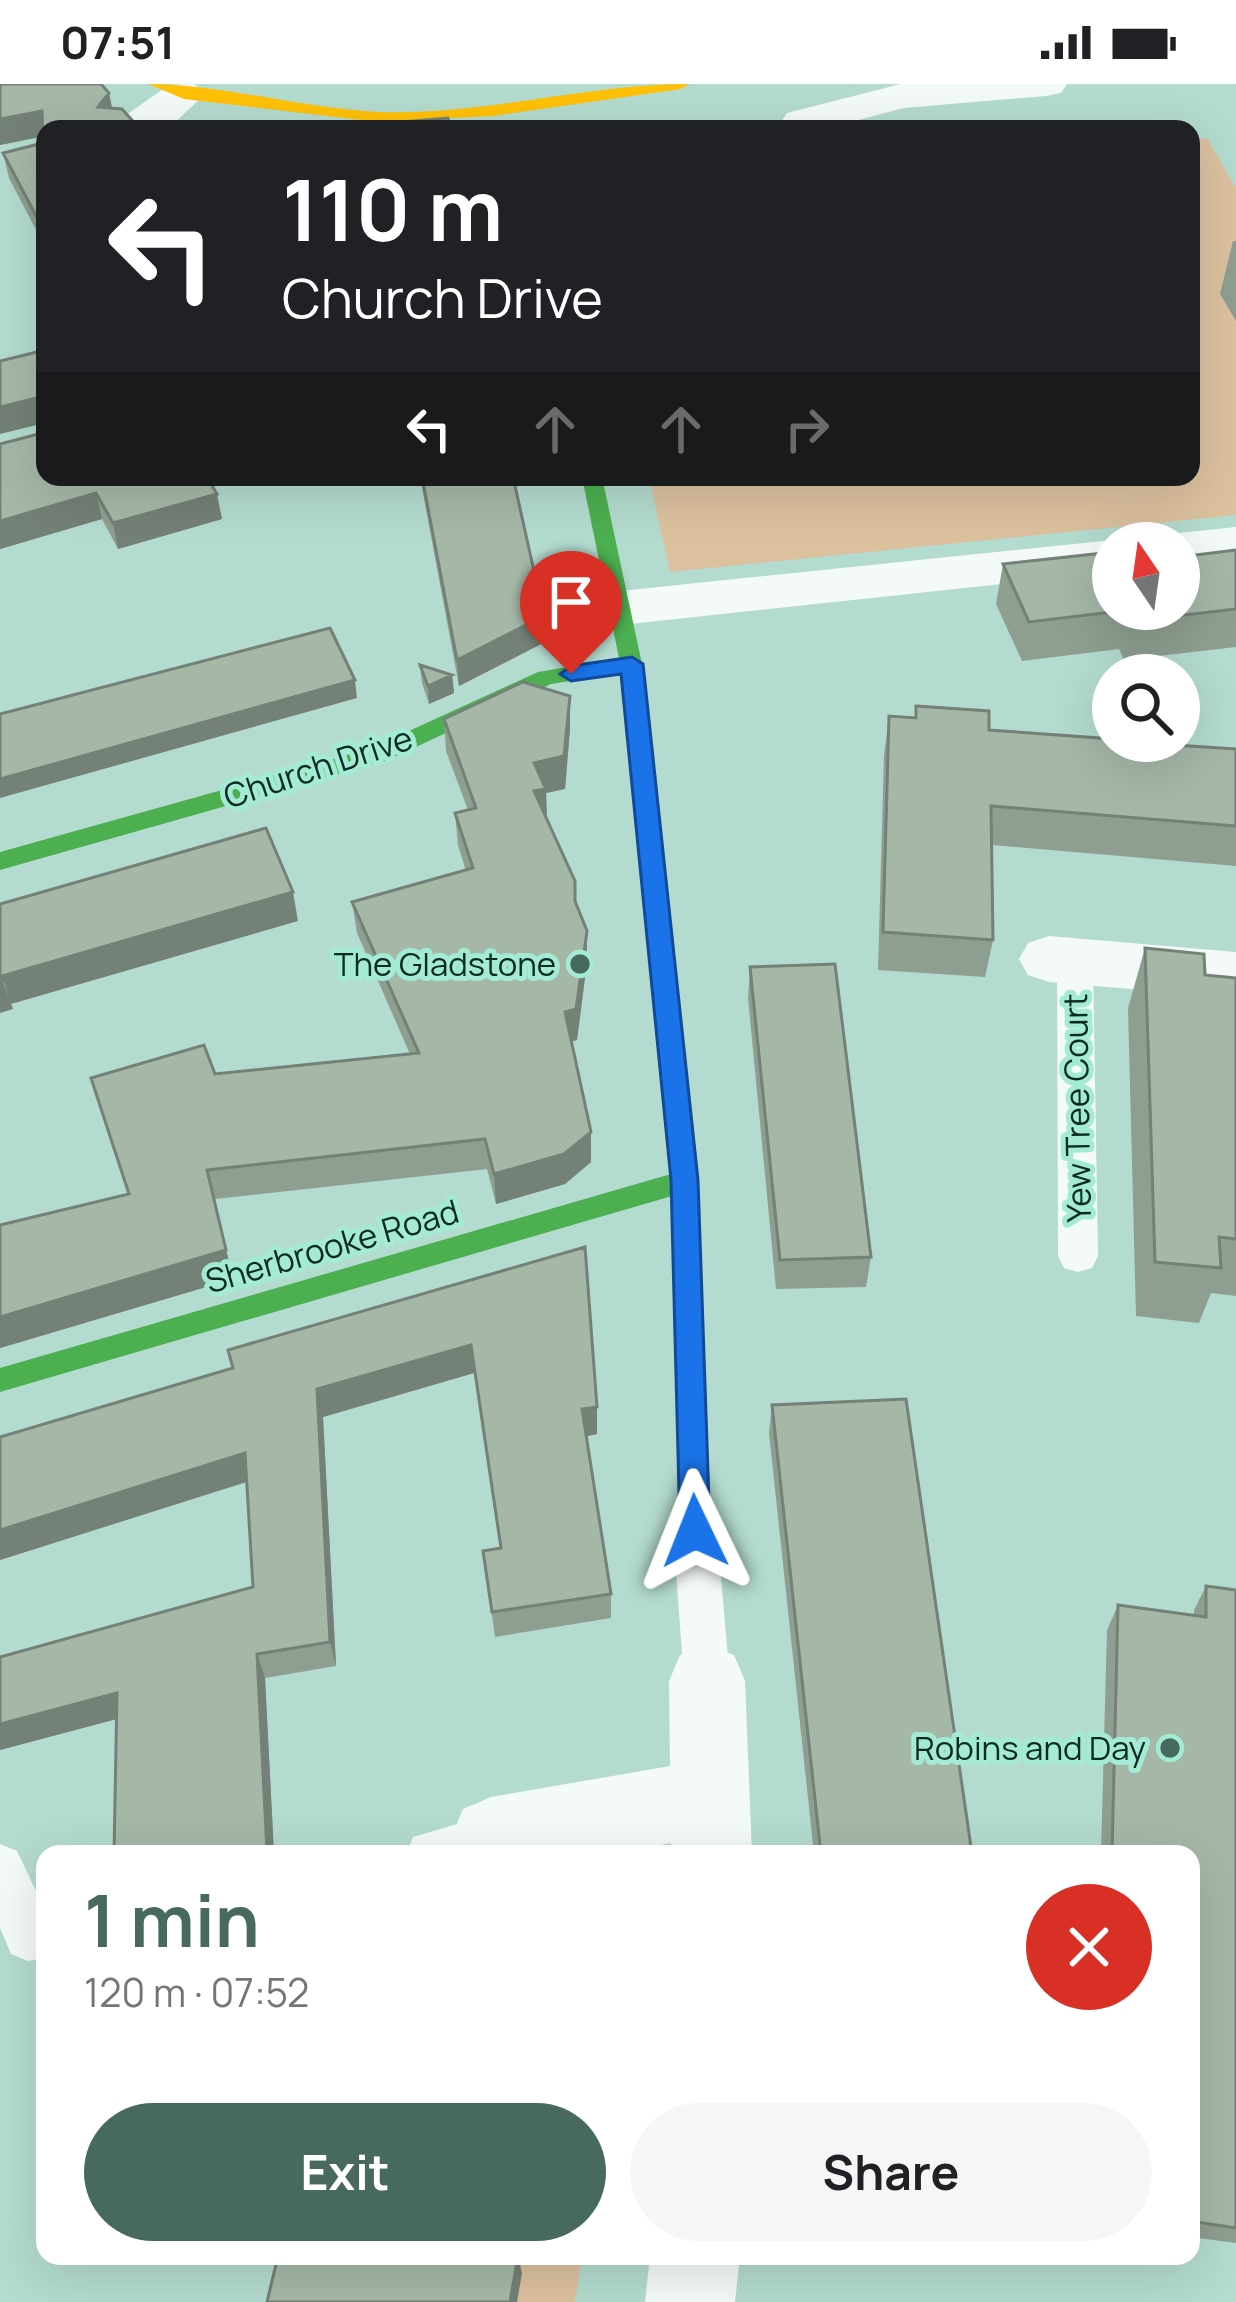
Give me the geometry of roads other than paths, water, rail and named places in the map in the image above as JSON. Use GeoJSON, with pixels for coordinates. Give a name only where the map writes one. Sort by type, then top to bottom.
{"type":"FeatureCollection","features":[{"type":"Feature","properties":{"kind":"street"},"geometry":{"type":"LineString","coordinates":[[153,120],[170,89],[378,117],[496,120],[681,84]]}},
{"type":"Feature","properties":{"kind":"street"},"geometry":{"type":"LineString","coordinates":[[808,120],[900,91],[1046,84]]}},
{"type":"Feature","properties":{"kind":"street"},"geometry":{"type":"LineString","coordinates":[[594,486],[632,664],[685,1180],[695,1531]]}},
{"type":"Feature","properties":{"kind":"street"},"geometry":{"type":"LineString","coordinates":[[1200,547],[1236,543]]}},
{"type":"Feature","properties":{"kind":"street"},"geometry":{"type":"LineString","coordinates":[[620,608],[1092,558]]}},
{"type":"Feature","properties":{"kind":"street","name":"Church Drive"},"geometry":{"type":"LineString","coordinates":[[0,861],[380,754],[546,677],[632,664]]}},
{"type":"Feature","properties":{"kind":"street"},"geometry":{"type":"LineString","coordinates":[[1062,960],[1236,975]]}},
{"type":"Feature","properties":{"kind":"street","name":"Sherbrooke Road"},"geometry":{"type":"LineString","coordinates":[[0,1380],[685,1180]]}},
{"type":"Feature","properties":{"kind":"street"},"geometry":{"type":"LineString","coordinates":[[472,1845],[710,1826],[707,1681]]}},
{"type":"Feature","properties":{"kind":"street"},"geometry":{"type":"LineString","coordinates":[[690,2302],[694,2265]]}},
{"type":"Feature","properties":{"kind":"lane","name":"Yew Tree Court"},"geometry":{"type":"LineString","coordinates":[[1062,960],[1078,1256]]}},
{"type":"Feature","properties":{"kind":"lane"},"geometry":{"type":"LineString","coordinates":[[695,1531],[707,1681]]}},
{"type":"Feature","properties":{"kind":"lane"},"geometry":{"type":"LineString","coordinates":[[0,1868],[28,1937],[36,1936]]}},
{"type":"Feature","properties":{"kind":"place","name":"The Gladstone"},"geometry":{"type":"Point","coordinates":[580,964]}},
{"type":"Feature","properties":{"kind":"place","name":"Robins and Day"},"geometry":{"type":"Point","coordinates":[1170,1748]}}]}
